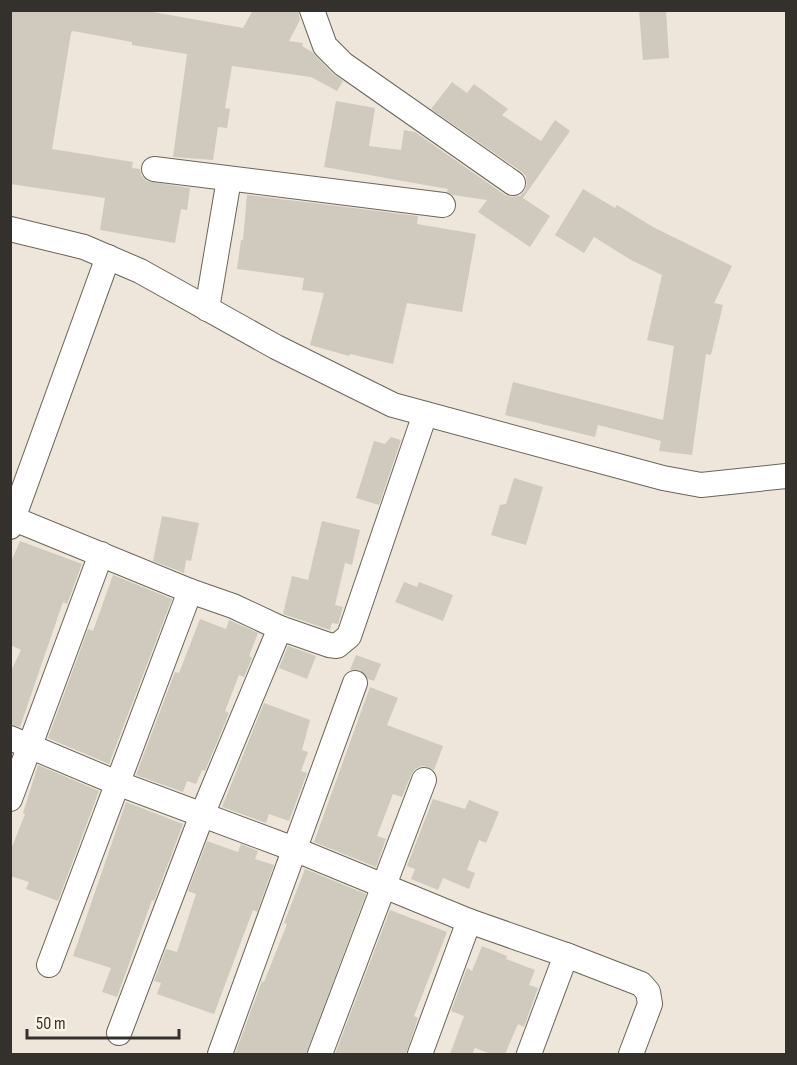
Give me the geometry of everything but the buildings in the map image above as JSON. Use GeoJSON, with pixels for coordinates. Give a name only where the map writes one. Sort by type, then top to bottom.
{"type":"FeatureCollection","features":[{"type":"Feature","properties":{"kind":"street"},"geometry":{"type":"LineString","coordinates":[[312,10],[325,46],[343,64],[513,183]]}},
{"type":"Feature","properties":{"kind":"street"},"geometry":{"type":"LineString","coordinates":[[154,169],[443,205]]}},
{"type":"Feature","properties":{"kind":"street"},"geometry":{"type":"LineString","coordinates":[[207,309],[229,179]]}},
{"type":"Feature","properties":{"kind":"street"},"geometry":{"type":"LineString","coordinates":[[10,229],[84,247],[140,271],[207,309],[393,405],[684,482],[701,485],[786,476]]}},
{"type":"Feature","properties":{"kind":"street"},"geometry":{"type":"LineString","coordinates":[[108,257],[12,523],[101,554],[190,591],[233,606],[280,628],[333,646],[343,643],[349,636],[425,414]]}},
{"type":"Feature","properties":{"kind":"street"},"geometry":{"type":"LineString","coordinates":[[10,798],[20,742],[101,554]]}},
{"type":"Feature","properties":{"kind":"street"},"geometry":{"type":"LineString","coordinates":[[49,965],[190,591]]}},
{"type":"Feature","properties":{"kind":"street"},"geometry":{"type":"LineString","coordinates":[[119,1033],[202,815],[280,628]]}},
{"type":"Feature","properties":{"kind":"street"},"geometry":{"type":"LineString","coordinates":[[220,1054],[355,683]]}},
{"type":"Feature","properties":{"kind":"street"},"geometry":{"type":"LineString","coordinates":[[20,742],[117,783],[294,849],[469,921],[641,984],[648,992],[650,1005],[631,1054]]}},
{"type":"Feature","properties":{"kind":"street"},"geometry":{"type":"LineString","coordinates":[[320,1054],[424,780]]}},
{"type":"Feature","properties":{"kind":"street"},"geometry":{"type":"LineString","coordinates":[[420,1054],[469,921]]}},
{"type":"Feature","properties":{"kind":"street"},"geometry":{"type":"LineString","coordinates":[[529,1054],[566,955]]}}]}
